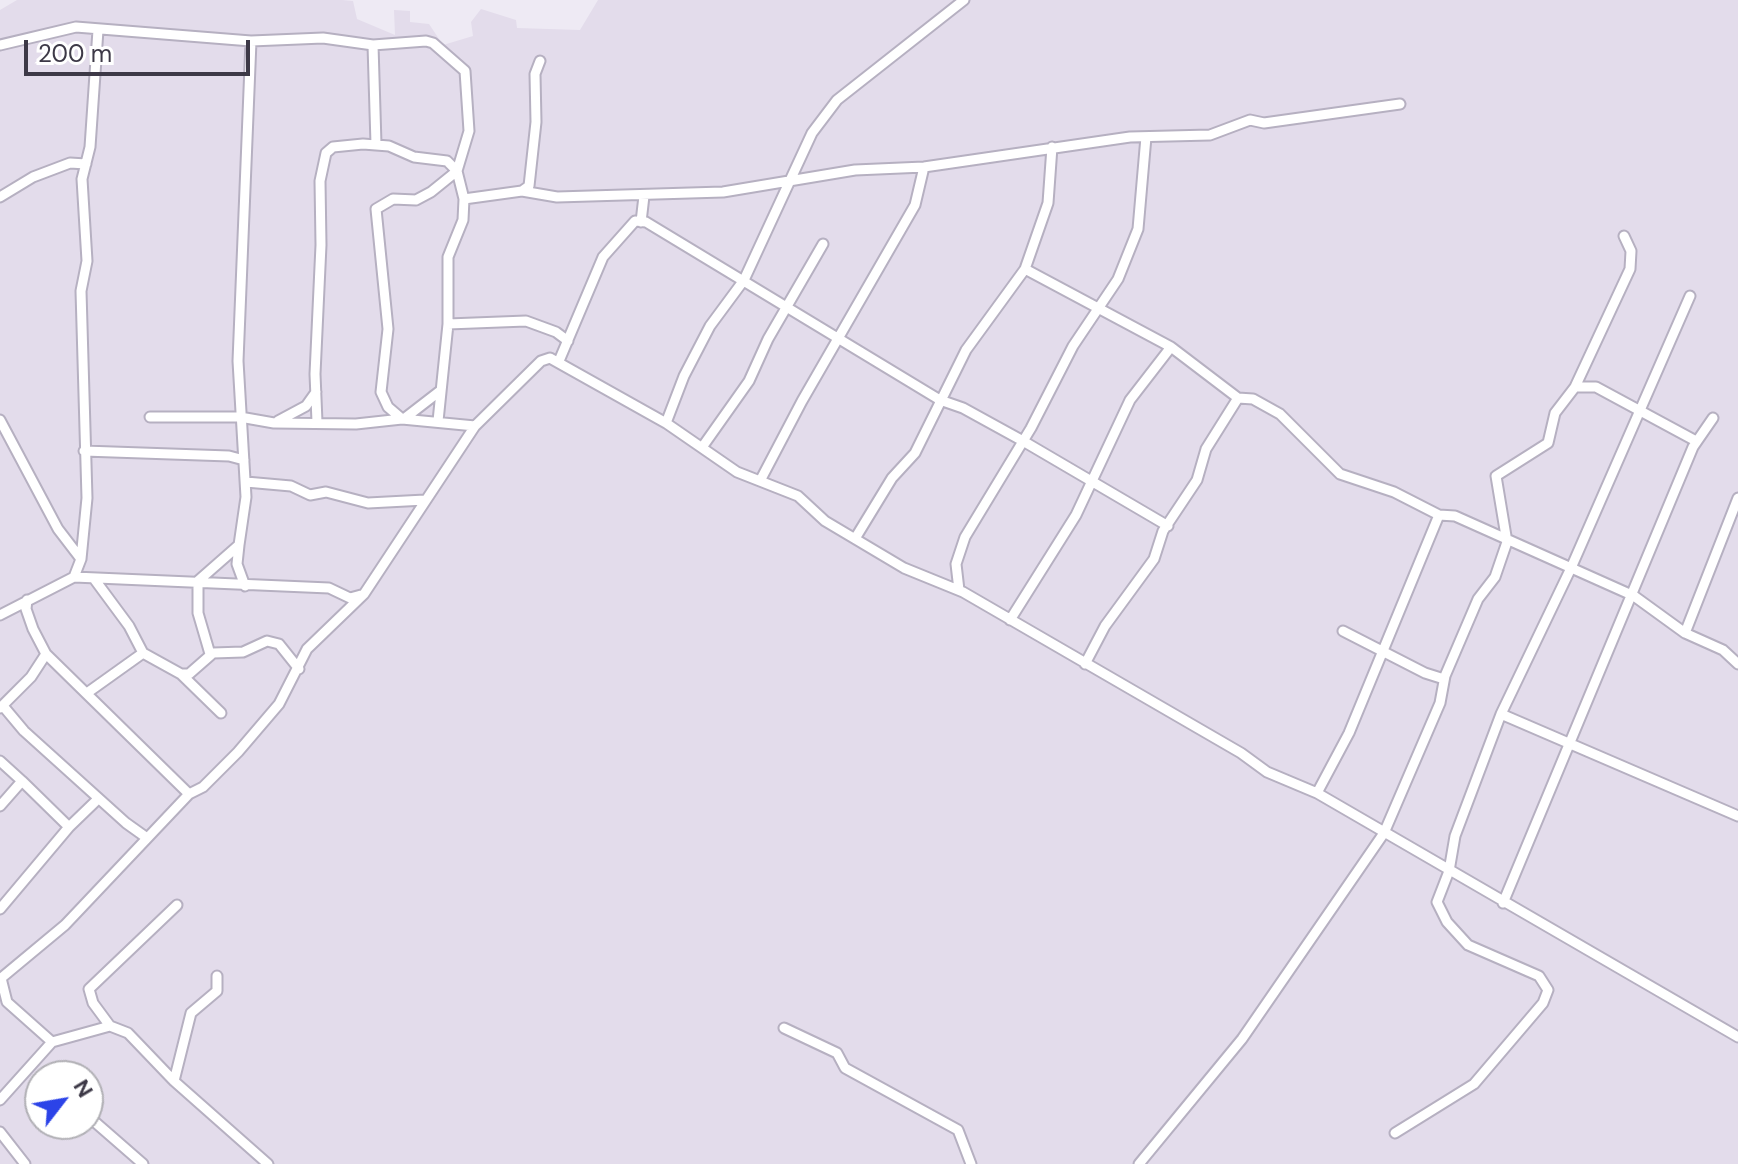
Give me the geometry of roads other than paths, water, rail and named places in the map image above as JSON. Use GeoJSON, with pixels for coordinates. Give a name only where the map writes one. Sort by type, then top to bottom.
{"type":"FeatureCollection","features":[{"type":"Feature","properties":{"kind":"street"},"geometry":{"type":"LineString","coordinates":[[666,423],[684,376],[710,326],[744,280],[812,133],[837,100],[964,0]]}},
{"type":"Feature","properties":{"kind":"street"},"geometry":{"type":"LineString","coordinates":[[0,45],[60,29],[251,41],[323,38],[373,45],[433,43],[465,71],[469,131],[457,171],[464,199],[463,220],[448,257],[448,324],[438,421]]}},
{"type":"Feature","properties":{"kind":"street"},"geometry":{"type":"LineString","coordinates":[[74,577],[81,559],[87,498],[81,291],[87,261],[82,179],[98,30]]}},
{"type":"Feature","properties":{"kind":"street"},"geometry":{"type":"LineString","coordinates":[[245,586],[237,564],[246,482],[240,417],[243,180],[251,41]]}},
{"type":"Feature","properties":{"kind":"street"},"geometry":{"type":"LineString","coordinates":[[373,45],[376,144]]}},
{"type":"Feature","properties":{"kind":"street"},"geometry":{"type":"LineString","coordinates":[[522,191],[531,180],[536,122],[535,74],[540,61]]}},
{"type":"Feature","properties":{"kind":"street"},"geometry":{"type":"LineString","coordinates":[[464,199],[522,191],[541,196],[723,192],[855,170],[924,167],[1052,147],[1146,137],[1210,135],[1250,120],[1264,123],[1400,104]]}},
{"type":"Feature","properties":{"kind":"street"},"geometry":{"type":"LineString","coordinates":[[959,590],[956,564],[965,537],[1043,408],[1051,383],[1118,279],[1138,229],[1146,137]]}},
{"type":"Feature","properties":{"kind":"street"},"geometry":{"type":"LineString","coordinates":[[317,422],[322,235],[320,181],[325,156],[333,147],[376,144],[396,148],[414,157],[438,157],[457,171]]}},
{"type":"Feature","properties":{"kind":"street"},"geometry":{"type":"LineString","coordinates":[[856,537],[892,478],[915,453],[940,400],[980,329],[988,324],[1025,269],[1048,203],[1052,147]]}},
{"type":"Feature","properties":{"kind":"street"},"geometry":{"type":"LineString","coordinates":[[0,197],[33,177],[70,163],[86,164]]}},
{"type":"Feature","properties":{"kind":"street"},"geometry":{"type":"LineString","coordinates":[[760,481],[915,205],[924,167]]}},
{"type":"Feature","properties":{"kind":"street"},"geometry":{"type":"LineString","coordinates":[[402,419],[388,407],[381,392],[388,329],[376,209],[393,199],[416,200],[457,171]]}},
{"type":"Feature","properties":{"kind":"street"},"geometry":{"type":"LineString","coordinates":[[641,222],[644,196]]}},
{"type":"Feature","properties":{"kind":"street"},"geometry":{"type":"LineString","coordinates":[[559,361],[603,257],[635,221],[641,222],[690,247],[940,400],[963,408],[1023,441],[1168,526]]}},
{"type":"Feature","properties":{"kind":"street"},"geometry":{"type":"LineString","coordinates":[[1139,1164],[1242,1039],[1384,833],[1419,743],[1440,703],[1444,679],[1478,599],[1495,577],[1507,542],[1496,476],[1548,443],[1555,413],[1575,387],[1630,269],[1631,251],[1624,236]]}},
{"type":"Feature","properties":{"kind":"street"},"geometry":{"type":"LineString","coordinates":[[703,446],[749,381],[823,244]]}},
{"type":"Feature","properties":{"kind":"street"},"geometry":{"type":"LineString","coordinates":[[1025,269],[1171,347],[1238,398],[1253,399],[1280,414],[1340,474],[1394,492],[1439,515],[1455,516],[1507,542],[1634,596],[1685,633],[1723,650],[1738,664]]}},
{"type":"Feature","properties":{"kind":"street"},"geometry":{"type":"LineString","coordinates":[[1395,1133],[1474,1084],[1543,1003],[1548,990],[1539,976],[1468,945],[1447,922],[1437,902],[1449,871],[1455,836],[1501,714],[1571,568],[1637,411],[1690,296]]}},
{"type":"Feature","properties":{"kind":"street"},"geometry":{"type":"LineString","coordinates":[[448,324],[526,321],[556,332],[568,341]]}},
{"type":"Feature","properties":{"kind":"street"},"geometry":{"type":"LineString","coordinates":[[1010,620],[1076,515],[1130,400],[1171,347]]}},
{"type":"Feature","properties":{"kind":"street"},"geometry":{"type":"LineString","coordinates":[[52,1042],[7,1002],[1,979],[10,968],[65,925],[189,794],[203,787],[238,752],[279,704],[307,649],[364,594],[475,426],[541,361],[550,358],[666,423],[737,472],[798,496],[825,521],[904,568],[959,590],[1241,753],[1267,772],[1317,793],[1738,1037]]}},
{"type":"Feature","properties":{"kind":"street"},"geometry":{"type":"LineString","coordinates":[[1575,387],[1596,387],[1696,441]]}},
{"type":"Feature","properties":{"kind":"street"},"geometry":{"type":"LineString","coordinates":[[402,419],[416,413],[440,391]]}},
{"type":"Feature","properties":{"kind":"street"},"geometry":{"type":"LineString","coordinates":[[274,423],[306,406],[316,392]]}},
{"type":"Feature","properties":{"kind":"street"},"geometry":{"type":"LineString","coordinates":[[1085,664],[1105,626],[1154,559],[1168,526],[1197,480],[1206,449],[1238,398]]}},
{"type":"Feature","properties":{"kind":"street"},"geometry":{"type":"LineString","coordinates":[[150,417],[240,417],[274,423],[356,424],[402,419],[475,426]]}},
{"type":"Feature","properties":{"kind":"street"},"geometry":{"type":"LineString","coordinates":[[1503,903],[1568,742],[1634,596],[1696,441],[1713,418]]}},
{"type":"Feature","properties":{"kind":"street"},"geometry":{"type":"LineString","coordinates":[[0,420],[58,529],[81,559]]}},
{"type":"Feature","properties":{"kind":"street"},"geometry":{"type":"LineString","coordinates":[[84,451],[229,456],[244,460]]}},
{"type":"Feature","properties":{"kind":"street"},"geometry":{"type":"LineString","coordinates":[[246,482],[291,486],[310,495],[326,492],[368,503],[425,500]]}},
{"type":"Feature","properties":{"kind":"street"},"geometry":{"type":"LineString","coordinates":[[1685,633],[1738,498]]}},
{"type":"Feature","properties":{"kind":"street"},"geometry":{"type":"LineString","coordinates":[[1317,793],[1349,733],[1380,651],[1411,588],[1439,515]]}},
{"type":"Feature","properties":{"kind":"street"},"geometry":{"type":"LineString","coordinates":[[210,654],[198,613],[198,581],[239,545]]}},
{"type":"Feature","properties":{"kind":"street"},"geometry":{"type":"LineString","coordinates":[[0,615],[74,577],[329,588],[350,598],[364,594]]}},
{"type":"Feature","properties":{"kind":"street"},"geometry":{"type":"LineString","coordinates":[[95,580],[129,626],[143,653],[181,674],[221,713]]}},
{"type":"Feature","properties":{"kind":"street"},"geometry":{"type":"LineString","coordinates":[[27,600],[26,609],[46,654],[189,794]]}},
{"type":"Feature","properties":{"kind":"street"},"geometry":{"type":"LineString","coordinates":[[1343,631],[1444,679]]}},
{"type":"Feature","properties":{"kind":"street"},"geometry":{"type":"LineString","coordinates":[[181,674],[189,674],[210,654],[243,652],[274,641],[299,669]]}},
{"type":"Feature","properties":{"kind":"street"},"geometry":{"type":"LineString","coordinates":[[87,693],[143,653]]}},
{"type":"Feature","properties":{"kind":"street"},"geometry":{"type":"LineString","coordinates":[[46,654],[36,670],[2,707],[98,799],[147,838]]}},
{"type":"Feature","properties":{"kind":"street"},"geometry":{"type":"LineString","coordinates":[[1501,714],[1738,816]]}},
{"type":"Feature","properties":{"kind":"street"},"geometry":{"type":"LineString","coordinates":[[0,761],[69,827]]}},
{"type":"Feature","properties":{"kind":"street"},"geometry":{"type":"LineString","coordinates":[[0,806],[22,781]]}},
{"type":"Feature","properties":{"kind":"street"},"geometry":{"type":"LineString","coordinates":[[0,909],[69,827],[98,799]]}},
{"type":"Feature","properties":{"kind":"street"},"geometry":{"type":"LineString","coordinates":[[177,905],[89,989],[93,1003],[110,1026],[128,1033],[174,1081],[268,1164]]}},
{"type":"Feature","properties":{"kind":"street"},"geometry":{"type":"LineString","coordinates":[[0,959],[10,968]]}},
{"type":"Feature","properties":{"kind":"street"},"geometry":{"type":"LineString","coordinates":[[174,1081],[191,1013],[217,991],[217,976]]}},
{"type":"Feature","properties":{"kind":"street"},"geometry":{"type":"LineString","coordinates":[[38,1060],[52,1042],[110,1026]]}},
{"type":"Feature","properties":{"kind":"street"},"geometry":{"type":"LineString","coordinates":[[784,1028],[837,1053],[845,1068],[958,1130],[971,1164]]}},
{"type":"Feature","properties":{"kind":"street"},"geometry":{"type":"LineString","coordinates":[[0,1100],[24,1076]]}},
{"type":"Feature","properties":{"kind":"street"},"geometry":{"type":"LineString","coordinates":[[104,1130],[143,1164]]}},
{"type":"Feature","properties":{"kind":"street"},"geometry":{"type":"LineString","coordinates":[[0,1132],[25,1164]]}}]}
